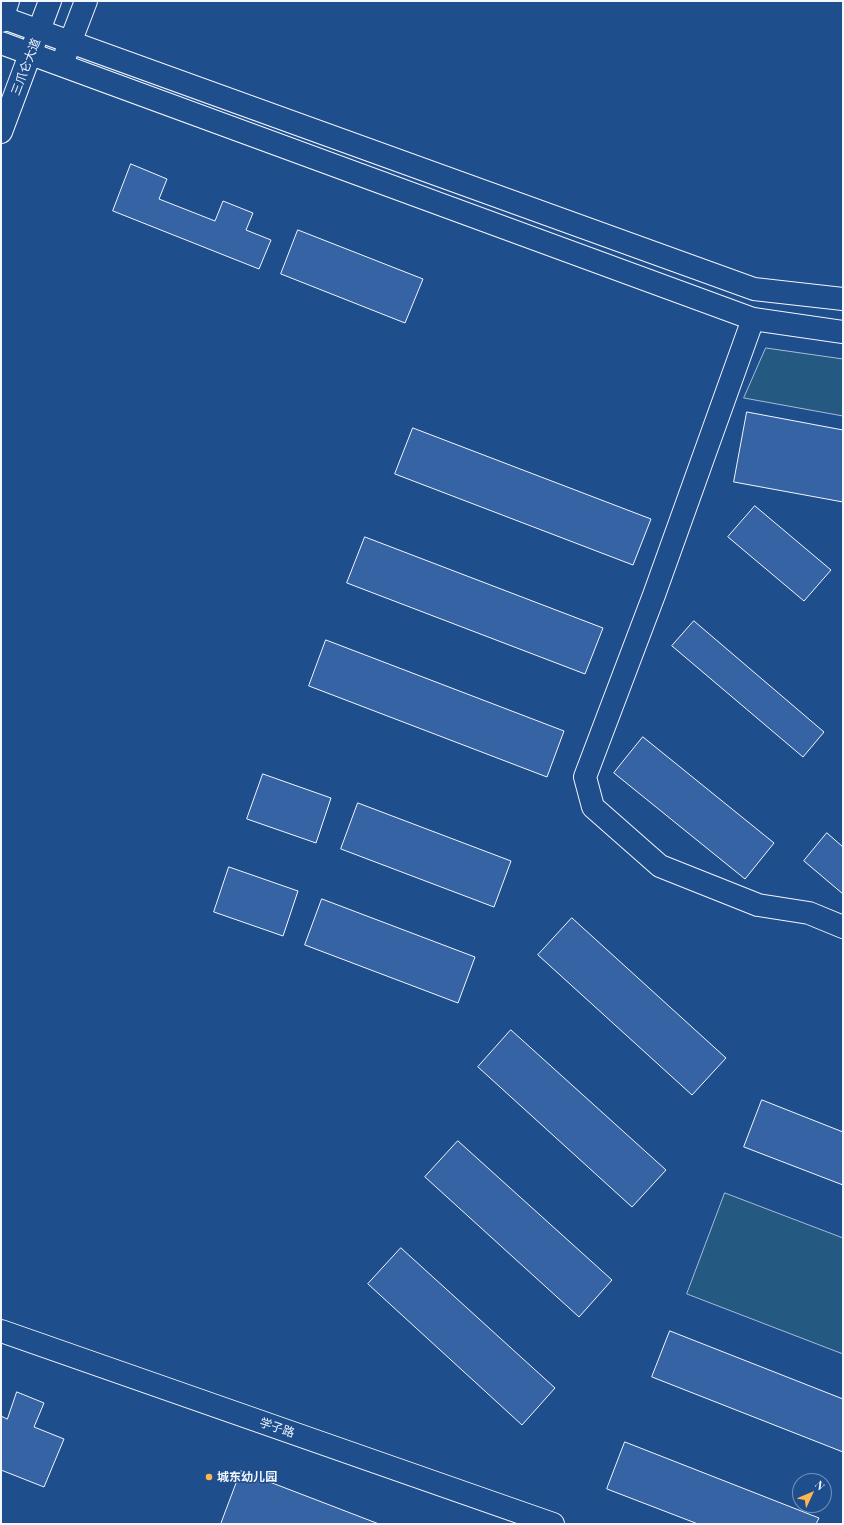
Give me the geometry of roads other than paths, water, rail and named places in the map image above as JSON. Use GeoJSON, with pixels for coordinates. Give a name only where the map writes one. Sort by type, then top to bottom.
{"type":"FeatureCollection","features":[{"type":"Feature","properties":{"kind":"main road","name":"三爪仑大道"},"geometry":{"type":"LineString","coordinates":[[1,132],[50,1]]}},
{"type":"Feature","properties":{"kind":"main road"},"geometry":{"type":"LineString","coordinates":[[62,65],[86,1]]}},
{"type":"Feature","properties":{"kind":"main road"},"geometry":{"type":"LineString","coordinates":[[3,14],[39,31],[754,289],[843,299]]}},
{"type":"Feature","properties":{"kind":"main road"},"geometry":{"type":"LineString","coordinates":[[1,43],[753,319],[843,332]]}},
{"type":"Feature","properties":{"kind":"main road"},"geometry":{"type":"LineString","coordinates":[[753,319],[654,595],[585,777],[593,808],[660,866],[758,905],[809,913],[843,927]]}},
{"type":"Feature","properties":{"kind":"main road","name":"学子路"},"geometry":{"type":"LineString","coordinates":[[1,1332],[553,1524]]}},
{"type":"Feature","properties":{"kind":"place","name":"城东幼儿园"},"geometry":{"type":"Point","coordinates":[209,1477]}}]}
